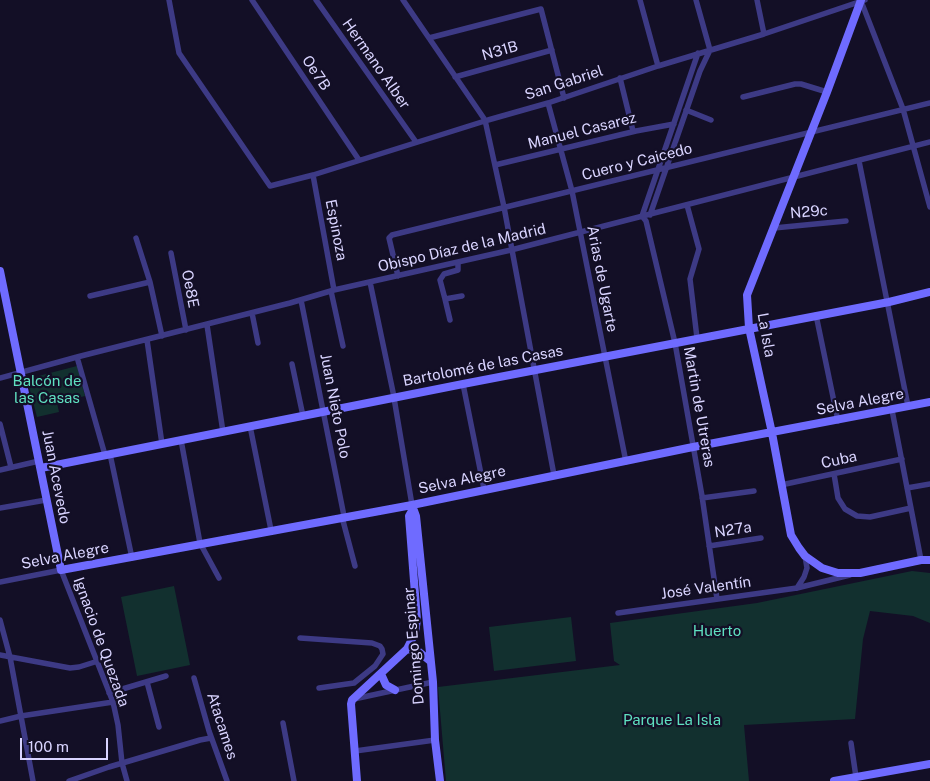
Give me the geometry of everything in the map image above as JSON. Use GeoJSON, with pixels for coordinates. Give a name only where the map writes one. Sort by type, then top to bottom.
{"type":"FeatureCollection","features":[{"type":"Feature","properties":{"kind":"street","name":"San Gabriel"},"geometry":{"type":"LineString","coordinates":[[169,0],[179,53],[270,186],[313,175],[485,120],[564,98],[698,53],[764,34],[862,0]]}},
{"type":"Feature","properties":{"kind":"street","name":"Oe7B"},"geometry":{"type":"LineString","coordinates":[[252,0],[359,160]]}},
{"type":"Feature","properties":{"kind":"street","name":"Hermano Alber"},"geometry":{"type":"LineString","coordinates":[[316,0],[416,142]]}},
{"type":"Feature","properties":{"kind":"street"},"geometry":{"type":"LineString","coordinates":[[404,0],[485,120],[504,207],[510,250],[554,475]]}},
{"type":"Feature","properties":{"kind":"street"},"geometry":{"type":"LineString","coordinates":[[640,0],[658,66]]}},
{"type":"Feature","properties":{"kind":"street"},"geometry":{"type":"LineString","coordinates":[[650,214],[700,70],[710,50],[696,0]]}},
{"type":"Feature","properties":{"kind":"street"},"geometry":{"type":"LineString","coordinates":[[757,0],[764,34]]}},
{"type":"Feature","properties":{"kind":"street"},"geometry":{"type":"LineString","coordinates":[[862,0],[904,109],[930,207]]}},
{"type":"Feature","properties":{"kind":"street","name":"La Isla"},"geometry":{"type":"LineString","coordinates":[[862,0],[747,295],[749,328],[772,433],[791,535],[798,548],[822,568],[838,573],[860,573],[921,560],[930,560]]}},
{"type":"Feature","properties":{"kind":"street","name":"N31B"},"geometry":{"type":"LineString","coordinates":[[429,38],[541,9],[552,50],[455,76]]}},
{"type":"Feature","properties":{"kind":"street"},"geometry":{"type":"LineString","coordinates":[[552,50],[564,98]]}},
{"type":"Feature","properties":{"kind":"street"},"geometry":{"type":"LineString","coordinates":[[644,218],[658,170],[698,53]]}},
{"type":"Feature","properties":{"kind":"street"},"geometry":{"type":"LineString","coordinates":[[620,78],[633,131]]}},
{"type":"Feature","properties":{"kind":"street"},"geometry":{"type":"LineString","coordinates":[[743,97],[795,84],[827,92]]}},
{"type":"Feature","properties":{"kind":"street","name":"Arias de Ugarte"},"geometry":{"type":"LineString","coordinates":[[548,103],[572,191],[626,462]]}},
{"type":"Feature","properties":{"kind":"street","name":"Cuero y Caicedo"},"geometry":{"type":"LineString","coordinates":[[398,276],[389,238],[392,235],[930,103]]}},
{"type":"Feature","properties":{"kind":"street"},"geometry":{"type":"LineString","coordinates":[[686,110],[712,120]]}},
{"type":"Feature","properties":{"kind":"street","name":"Manuel Casarez"},"geometry":{"type":"LineString","coordinates":[[495,165],[633,131],[674,124]]}},
{"type":"Feature","properties":{"kind":"street"},"geometry":{"type":"LineString","coordinates":[[644,218],[650,214],[930,142]]}},
{"type":"Feature","properties":{"kind":"street"},"geometry":{"type":"LineString","coordinates":[[859,160],[908,406]]}},
{"type":"Feature","properties":{"kind":"street","name":"Espinoza"},"geometry":{"type":"LineString","coordinates":[[313,175],[343,346]]}},
{"type":"Feature","properties":{"kind":"street"},"geometry":{"type":"LineString","coordinates":[[687,205],[699,249],[690,279],[697,338]]}},
{"type":"Feature","properties":{"kind":"street","name":"Obispo Díaz de la Madrid"},"geometry":{"type":"LineString","coordinates":[[0,378],[333,291],[644,218]]}},
{"type":"Feature","properties":{"kind":"street","name":"Martin de Utreras"},"geometry":{"type":"LineString","coordinates":[[644,218],[675,343],[694,448],[717,599]]}},
{"type":"Feature","properties":{"kind":"street","name":"N29c"},"geometry":{"type":"LineString","coordinates":[[774,228],[846,221]]}},
{"type":"Feature","properties":{"kind":"street"},"geometry":{"type":"LineString","coordinates":[[136,238],[150,282],[162,336]]}},
{"type":"Feature","properties":{"kind":"street","name":"Oe8E"},"geometry":{"type":"LineString","coordinates":[[171,253],[186,330]]}},
{"type":"Feature","properties":{"kind":"street"},"geometry":{"type":"LineString","coordinates":[[450,320],[440,280],[444,274],[458,270],[458,262]]}},
{"type":"Feature","properties":{"kind":"street","name":"Juan Acevedo"},"geometry":{"type":"LineString","coordinates":[[0,271],[62,570]]}},
{"type":"Feature","properties":{"kind":"street"},"geometry":{"type":"LineString","coordinates":[[90,296],[150,282]]}},
{"type":"Feature","properties":{"kind":"street","name":"Domingo Espinar"},"geometry":{"type":"LineString","coordinates":[[370,282],[412,507],[416,516],[433,682],[435,740],[440,781]]}},
{"type":"Feature","properties":{"kind":"street","name":"Bartolomé de las Casas"},"geometry":{"type":"LineString","coordinates":[[40,465],[162,444],[888,302],[930,292]]}},
{"type":"Feature","properties":{"kind":"street"},"geometry":{"type":"LineString","coordinates":[[445,299],[462,296]]}},
{"type":"Feature","properties":{"kind":"street","name":"Juan Nieto Polo"},"geometry":{"type":"LineString","coordinates":[[301,300],[343,517],[355,566]]}},
{"type":"Feature","properties":{"kind":"street"},"geometry":{"type":"LineString","coordinates":[[252,313],[258,343]]}},
{"type":"Feature","properties":{"kind":"street"},"geometry":{"type":"LineString","coordinates":[[816,315],[838,421]]}},
{"type":"Feature","properties":{"kind":"street"},"geometry":{"type":"LineString","coordinates":[[207,325],[223,432]]}},
{"type":"Feature","properties":{"kind":"street"},"geometry":{"type":"LineString","coordinates":[[147,340],[162,444]]}},
{"type":"Feature","properties":{"kind":"street"},"geometry":{"type":"LineString","coordinates":[[77,357],[108,454],[132,558]]}},
{"type":"Feature","properties":{"kind":"street"},"geometry":{"type":"LineString","coordinates":[[292,364],[303,416]]}},
{"type":"Feature","properties":{"kind":"street"},"geometry":{"type":"LineString","coordinates":[[464,384],[484,490]]}},
{"type":"Feature","properties":{"kind":"street","name":"Selva Alegre"},"geometry":{"type":"LineString","coordinates":[[0,582],[271,530],[412,507],[554,475],[930,402]]}},
{"type":"Feature","properties":{"kind":"street"},"geometry":{"type":"LineString","coordinates":[[892,410],[921,560]]}},
{"type":"Feature","properties":{"kind":"street"},"geometry":{"type":"LineString","coordinates":[[0,424],[11,467]]}},
{"type":"Feature","properties":{"kind":"street"},"geometry":{"type":"LineString","coordinates":[[250,426],[271,530]]}},
{"type":"Feature","properties":{"kind":"street"},"geometry":{"type":"LineString","coordinates":[[181,440],[200,544],[219,578]]}},
{"type":"Feature","properties":{"kind":"street","name":"Cuba"},"geometry":{"type":"LineString","coordinates":[[781,485],[902,458]]}},
{"type":"Feature","properties":{"kind":"street"},"geometry":{"type":"LineString","coordinates":[[0,470],[11,467],[40,465]]}},
{"type":"Feature","properties":{"kind":"street"},"geometry":{"type":"LineString","coordinates":[[834,474],[838,498],[845,509],[857,516],[870,517],[911,508]]}},
{"type":"Feature","properties":{"kind":"street"},"geometry":{"type":"LineString","coordinates":[[907,488],[930,484]]}},
{"type":"Feature","properties":{"kind":"street"},"geometry":{"type":"LineString","coordinates":[[702,498],[754,491]]}},
{"type":"Feature","properties":{"kind":"street"},"geometry":{"type":"LineString","coordinates":[[0,508],[46,500]]}},
{"type":"Feature","properties":{"kind":"street","name":"Domingo Espinar"},"geometry":{"type":"LineString","coordinates":[[352,700],[407,649],[415,633],[417,620],[409,516],[412,507]]}},
{"type":"Feature","properties":{"kind":"street","name":"N27a"},"geometry":{"type":"LineString","coordinates":[[709,546],[762,538]]}},
{"type":"Feature","properties":{"kind":"street"},"geometry":{"type":"LineString","coordinates":[[797,588],[807,568],[806,556]]}},
{"type":"Feature","properties":{"kind":"street","name":"Ignacio de Quezada"},"geometry":{"type":"LineString","coordinates":[[62,570],[112,702],[118,725],[122,763],[127,781]]}},
{"type":"Feature","properties":{"kind":"street","name":"José Valentín"},"geometry":{"type":"LineString","coordinates":[[618,613],[797,588],[860,573]]}},
{"type":"Feature","properties":{"kind":"street"},"geometry":{"type":"LineString","coordinates":[[0,620],[10,657],[33,781]]}},
{"type":"Feature","properties":{"kind":"street"},"geometry":{"type":"LineString","coordinates":[[300,638],[372,643],[380,646],[383,654],[375,666],[352,684],[319,688]]}},
{"type":"Feature","properties":{"kind":"street"},"geometry":{"type":"LineString","coordinates":[[407,649],[418,651],[430,661]]}},
{"type":"Feature","properties":{"kind":"street"},"geometry":{"type":"LineString","coordinates":[[0,655],[70,668],[98,661]]}},
{"type":"Feature","properties":{"kind":"street"},"geometry":{"type":"LineString","coordinates":[[375,666],[386,686],[395,690]]}},
{"type":"Feature","properties":{"kind":"street"},"geometry":{"type":"LineString","coordinates":[[109,693],[166,676]]}},
{"type":"Feature","properties":{"kind":"street","name":"Atacames"},"geometry":{"type":"LineString","coordinates":[[194,678],[211,738],[227,781]]}},
{"type":"Feature","properties":{"kind":"street"},"geometry":{"type":"LineString","coordinates":[[148,682],[159,727]]}},
{"type":"Feature","properties":{"kind":"street"},"geometry":{"type":"LineString","coordinates":[[357,781],[351,709],[352,700],[433,682]]}},
{"type":"Feature","properties":{"kind":"street"},"geometry":{"type":"LineString","coordinates":[[0,721],[112,702]]}},
{"type":"Feature","properties":{"kind":"street"},"geometry":{"type":"LineString","coordinates":[[282,723],[294,781]]}},
{"type":"Feature","properties":{"kind":"street"},"geometry":{"type":"LineString","coordinates":[[68,781],[122,763],[211,738]]}},
{"type":"Feature","properties":{"kind":"street"},"geometry":{"type":"LineString","coordinates":[[355,751],[435,740]]}},
{"type":"Feature","properties":{"kind":"street"},"geometry":{"type":"LineString","coordinates":[[852,743],[856,778]]}},
{"type":"Feature","properties":{"kind":"street"},"geometry":{"type":"LineString","coordinates":[[834,781],[875,778],[930,764]]}},
{"type":"Feature","properties":{"kind":"green space","name":"Balcón de las Casas"},"geometry":{"type":"Polygon","coordinates":[[[77,366],[85,396],[57,403],[59,412],[37,417],[27,379],[77,366]]]}},
{"type":"Feature","properties":{"kind":"green space","name":"Parque La Isla"},"geometry":{"type":"Polygon","coordinates":[[[912,571],[930,573],[930,623],[913,616],[870,611],[863,639],[855,719],[744,725],[749,781],[446,781],[438,687],[620,665],[614,661],[610,623],[757,603],[912,571]]]}},
{"type":"Feature","properties":{"kind":"green space"},"geometry":{"type":"Polygon","coordinates":[[[174,586],[190,665],[137,676],[121,597],[174,586]]]}},
{"type":"Feature","properties":{"kind":"green space"},"geometry":{"type":"Polygon","coordinates":[[[571,617],[576,661],[494,671],[489,627],[571,617]]]}},
{"type":"Feature","properties":{"kind":"park label","name":"Huerto"},"geometry":{"type":"Point","coordinates":[717,631]}}]}
